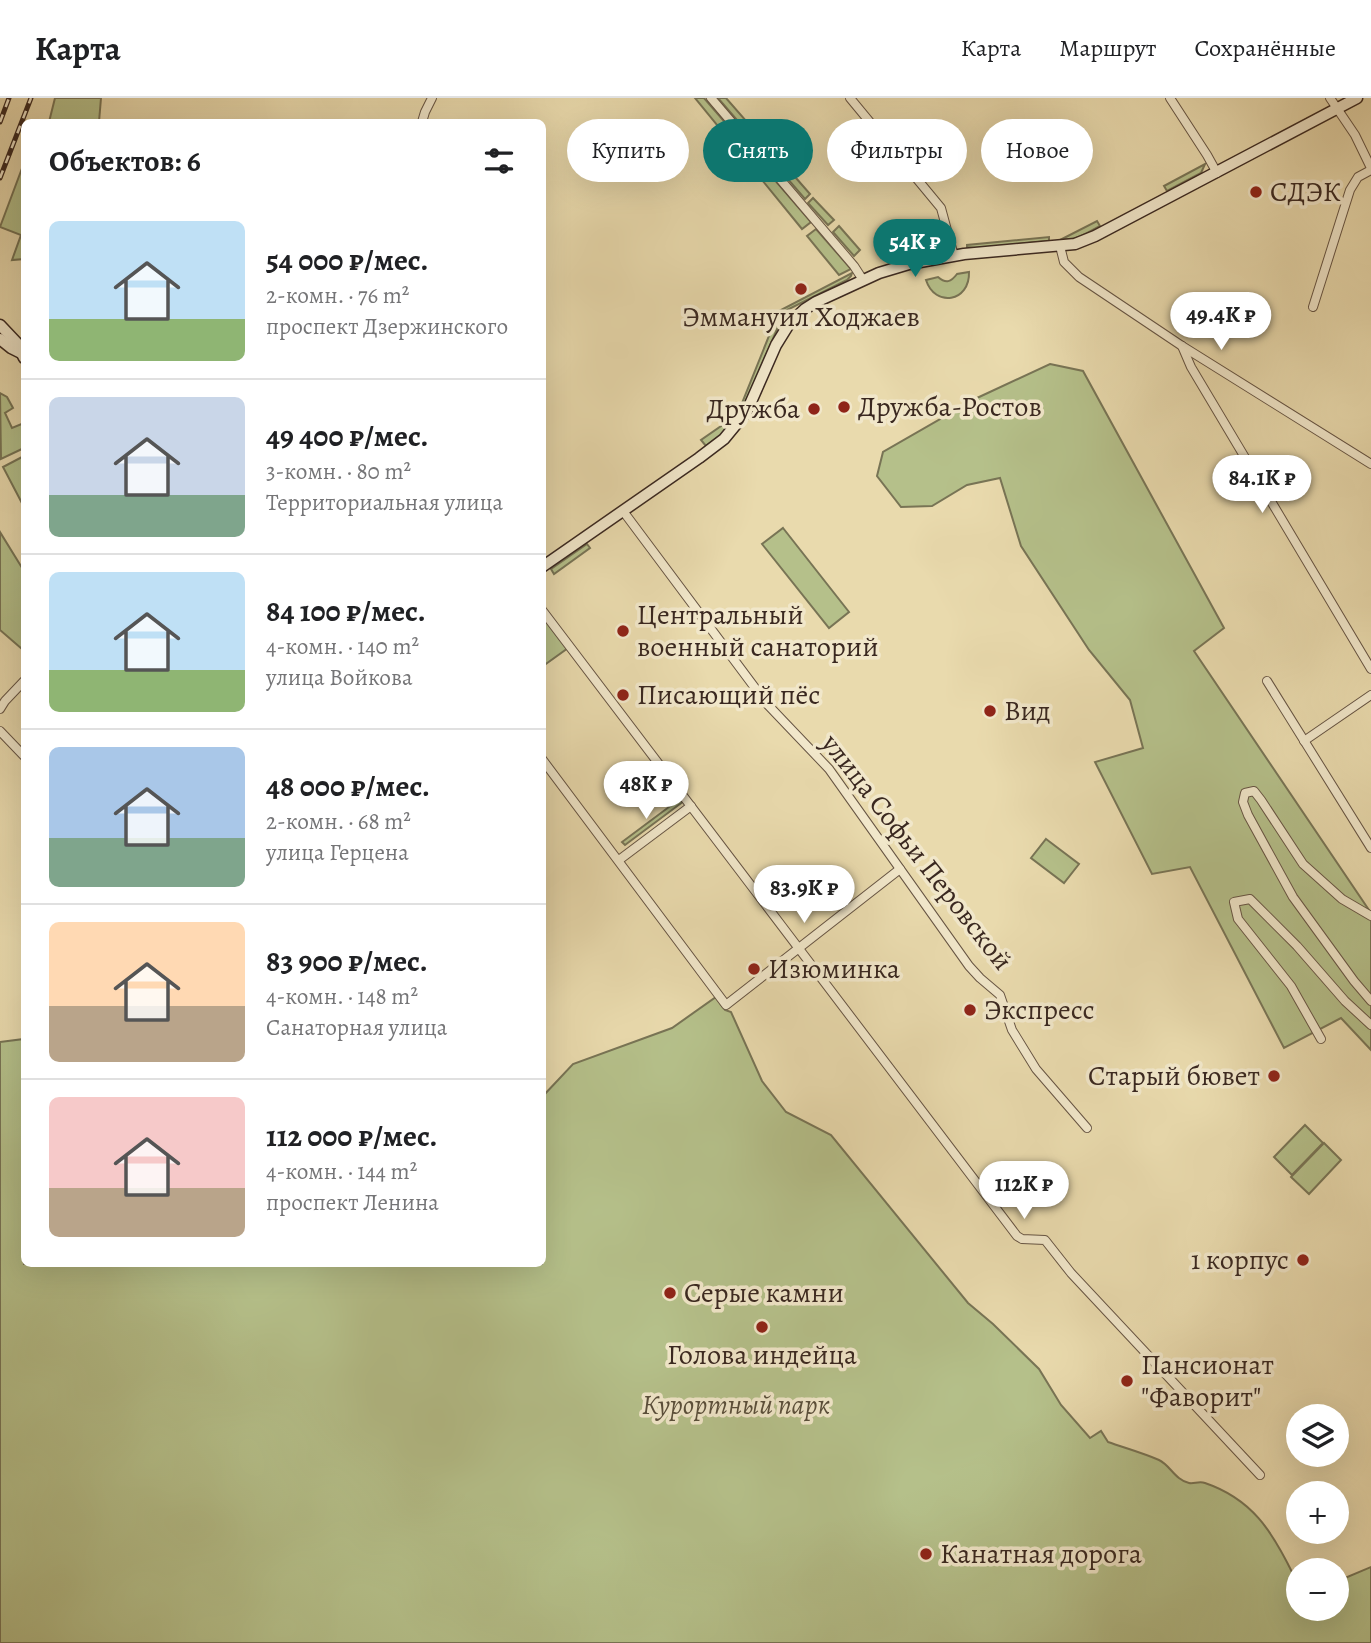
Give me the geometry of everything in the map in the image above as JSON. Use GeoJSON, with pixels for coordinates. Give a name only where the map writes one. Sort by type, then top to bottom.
{"type":"FeatureCollection","features":[{"type":"Feature","properties":{"kind":"main road"},"geometry":{"type":"LineString","coordinates":[[546,564],[712,450],[747,411],[781,335],[796,316],[816,302],[863,280],[909,264],[954,256],[1075,244],[1217,173],[1357,98]]}},
{"type":"Feature","properties":{"kind":"main road"},"geometry":{"type":"LineString","coordinates":[[0,325],[21,351]]}},
{"type":"Feature","properties":{"kind":"main road"},"geometry":{"type":"LineString","coordinates":[[0,339],[21,354]]}},
{"type":"Feature","properties":{"kind":"street"},"geometry":{"type":"LineString","coordinates":[[423,119],[432,98]]}},
{"type":"Feature","properties":{"kind":"street"},"geometry":{"type":"LineString","coordinates":[[711,98],[863,280]]}},
{"type":"Feature","properties":{"kind":"street"},"geometry":{"type":"LineString","coordinates":[[850,98],[941,208],[954,256]]}},
{"type":"Feature","properties":{"kind":"street"},"geometry":{"type":"LineString","coordinates":[[1170,98],[1217,173]]}},
{"type":"Feature","properties":{"kind":"street"},"geometry":{"type":"LineString","coordinates":[[1313,307],[1350,190],[1357,177],[1371,169],[1355,135],[1330,98]]}},
{"type":"Feature","properties":{"kind":"street"},"geometry":{"type":"LineString","coordinates":[[1060,246],[1064,262],[1079,277],[1182,346],[1371,464]]}},
{"type":"Feature","properties":{"kind":"street"},"geometry":{"type":"LineString","coordinates":[[1182,346],[1191,367],[1371,669]]}},
{"type":"Feature","properties":{"kind":"street","name":"улица Софьи Перовской"},"geometry":{"type":"LineString","coordinates":[[623,511],[768,704],[829,769],[970,966],[1000,995],[1012,1030],[1035,1069],[1087,1128]]}},
{"type":"Feature","properties":{"kind":"street"},"geometry":{"type":"LineString","coordinates":[[546,615],[1017,1236],[1022,1240],[1045,1240],[1071,1273],[1260,1475]]}},
{"type":"Feature","properties":{"kind":"street"},"geometry":{"type":"LineString","coordinates":[[1266,681],[1371,848]]}},
{"type":"Feature","properties":{"kind":"street"},"geometry":{"type":"LineString","coordinates":[[0,709],[21,684]]}},
{"type":"Feature","properties":{"kind":"street"},"geometry":{"type":"LineString","coordinates":[[1304,741],[1371,695]]}},
{"type":"Feature","properties":{"kind":"street"},"geometry":{"type":"LineString","coordinates":[[0,731],[21,753]]}},
{"type":"Feature","properties":{"kind":"street"},"geometry":{"type":"LineString","coordinates":[[546,764],[726,1005],[900,869]]}},
{"type":"Feature","properties":{"kind":"street"},"geometry":{"type":"LineString","coordinates":[[1371,916],[1335,893],[1303,864],[1254,791],[1245,793],[1243,802],[1248,815],[1293,897],[1371,1001]]}},
{"type":"Feature","properties":{"kind":"street"},"geometry":{"type":"LineString","coordinates":[[619,860],[691,806]]}},
{"type":"Feature","properties":{"kind":"street"},"geometry":{"type":"LineString","coordinates":[[1321,1040],[1291,986],[1238,919],[1234,902],[1250,899],[1371,1026]]}},
{"type":"Feature","properties":{"kind":"green space"},"geometry":{"type":"Polygon","coordinates":[[[55,98],[101,98],[99,119],[50,119],[55,98]]]}},
{"type":"Feature","properties":{"kind":"green space"},"geometry":{"type":"Polygon","coordinates":[[[695,98],[704,98],[722,119],[712,119],[695,98]]]}},
{"type":"Feature","properties":{"kind":"green space"},"geometry":{"type":"Polygon","coordinates":[[[718,98],[726,98],[744,119],[736,119],[718,98]]]}},
{"type":"Feature","properties":{"kind":"green space"},"geometry":{"type":"Polygon","coordinates":[[[1205,164],[1201,173],[1167,191],[1164,186],[1205,164]]]}},
{"type":"Feature","properties":{"kind":"green space"},"geometry":{"type":"Polygon","coordinates":[[[21,171],[21,235],[0,227],[21,171]]]}},
{"type":"Feature","properties":{"kind":"green space"},"geometry":{"type":"Polygon","coordinates":[[[764,182],[776,182],[811,222],[802,229],[764,182]]]}},
{"type":"Feature","properties":{"kind":"green space"},"geometry":{"type":"Polygon","coordinates":[[[790,182],[800,182],[810,194],[805,199],[790,182]]]}},
{"type":"Feature","properties":{"kind":"green space"},"geometry":{"type":"Polygon","coordinates":[[[813,198],[834,220],[828,225],[808,203],[813,198]]]}},
{"type":"Feature","properties":{"kind":"green space"},"geometry":{"type":"Polygon","coordinates":[[[1097,221],[1100,226],[1086,234],[1062,239],[1097,221]]]}},
{"type":"Feature","properties":{"kind":"green space"},"geometry":{"type":"Polygon","coordinates":[[[839,226],[860,250],[854,256],[833,232],[839,226]]]}},
{"type":"Feature","properties":{"kind":"green space"},"geometry":{"type":"Polygon","coordinates":[[[816,229],[851,269],[839,275],[807,236],[816,229]]]}},
{"type":"Feature","properties":{"kind":"green space"},"geometry":{"type":"Polygon","coordinates":[[[21,235],[21,259],[12,260],[21,235]]]}},
{"type":"Feature","properties":{"kind":"green space"},"geometry":{"type":"Polygon","coordinates":[[[1049,237],[1049,241],[967,247],[967,245],[1049,237]]]}},
{"type":"Feature","properties":{"kind":"green space"},"geometry":{"type":"Polygon","coordinates":[[[969,272],[964,290],[951,298],[937,295],[926,280],[938,277],[948,281],[957,274],[969,272]]]}},
{"type":"Feature","properties":{"kind":"green space"},"geometry":{"type":"Polygon","coordinates":[[[852,273],[847,280],[781,313],[779,311],[852,273]]]}},
{"type":"Feature","properties":{"kind":"green space"},"geometry":{"type":"Polygon","coordinates":[[[775,321],[778,327],[737,419],[706,446],[701,440],[734,417],[742,403],[775,321]]]}},
{"type":"Feature","properties":{"kind":"green space"},"geometry":{"type":"Polygon","coordinates":[[[1050,364],[1083,371],[1224,628],[1194,651],[1371,913],[1371,1050],[1341,1018],[1284,1048],[1190,867],[1152,874],[1095,762],[1143,748],[1130,700],[1089,650],[1021,546],[1000,478],[967,485],[932,506],[901,507],[877,476],[883,452],[977,398],[1050,364]]]}},
{"type":"Feature","properties":{"kind":"green space"},"geometry":{"type":"Polygon","coordinates":[[[0,393],[7,397],[13,408],[5,413],[12,428],[21,424],[21,449],[1,459],[0,393]]]}},
{"type":"Feature","properties":{"kind":"green space"},"geometry":{"type":"Polygon","coordinates":[[[21,458],[21,501],[3,467],[21,458]]]}},
{"type":"Feature","properties":{"kind":"green space"},"geometry":{"type":"Polygon","coordinates":[[[783,528],[849,612],[829,628],[762,544],[783,528]]]}},
{"type":"Feature","properties":{"kind":"green space"},"geometry":{"type":"Polygon","coordinates":[[[0,532],[21,566],[21,648],[0,630],[0,532]]]}},
{"type":"Feature","properties":{"kind":"green space"},"geometry":{"type":"Polygon","coordinates":[[[587,544],[590,548],[554,574],[551,569],[587,544]]]}},
{"type":"Feature","properties":{"kind":"green space"},"geometry":{"type":"Polygon","coordinates":[[[546,620],[568,648],[546,664],[546,620]]]}},
{"type":"Feature","properties":{"kind":"green space"},"geometry":{"type":"Polygon","coordinates":[[[681,798],[684,801],[625,845],[622,842],[681,798]]]}},
{"type":"Feature","properties":{"kind":"green space"},"geometry":{"type":"Polygon","coordinates":[[[1046,839],[1079,864],[1064,883],[1031,858],[1046,839]]]}},
{"type":"Feature","properties":{"kind":"green space","name":"Курортный парк"},"geometry":{"type":"Polygon","coordinates":[[[716,997],[725,1010],[731,1012],[762,1081],[786,1112],[831,1135],[968,1303],[1039,1369],[1061,1405],[1090,1438],[1101,1431],[1108,1442],[1159,1460],[1184,1481],[1205,1483],[1236,1498],[1259,1518],[1286,1561],[1286,1621],[1349,1621],[1349,1576],[1371,1567],[1371,1643],[0,1643],[0,1042],[21,1039],[21,1267],[546,1267],[546,1093],[573,1064],[672,1028],[716,997]]]}},
{"type":"Feature","properties":{"kind":"green space"},"geometry":{"type":"Polygon","coordinates":[[[1305,1125],[1323,1143],[1292,1175],[1274,1157],[1305,1125]]]}},
{"type":"Feature","properties":{"kind":"green space"},"geometry":{"type":"Polygon","coordinates":[[[1324,1143],[1341,1160],[1309,1194],[1291,1177],[1324,1143]]]}},
{"type":"Feature","properties":{"kind":"railway"},"geometry":{"type":"LineString","coordinates":[[0,122],[9,98]]}},
{"type":"Feature","properties":{"kind":"railway"},"geometry":{"type":"LineString","coordinates":[[23,119],[31,98]]}},
{"type":"Feature","properties":{"kind":"railway"},"geometry":{"type":"LineString","coordinates":[[0,178],[21,124]]}},
{"type":"Feature","properties":{"kind":"place","name":"СДЭК"},"geometry":{"type":"Point","coordinates":[1256,192]}},
{"type":"Feature","properties":{"kind":"place","name":"Эммануил Ходжаев"},"geometry":{"type":"Point","coordinates":[801,289]}},
{"type":"Feature","properties":{"kind":"place","name":"Дружба-Ростов"},"geometry":{"type":"Point","coordinates":[844,407]}},
{"type":"Feature","properties":{"kind":"place","name":"Дружба"},"geometry":{"type":"Point","coordinates":[814,409]}},
{"type":"Feature","properties":{"kind":"place","name":"Центральный военный санаторий"},"geometry":{"type":"Point","coordinates":[623,631]}},
{"type":"Feature","properties":{"kind":"place","name":"Писающий пёс"},"geometry":{"type":"Point","coordinates":[623,695]}},
{"type":"Feature","properties":{"kind":"place","name":"Вид"},"geometry":{"type":"Point","coordinates":[990,711]}},
{"type":"Feature","properties":{"kind":"place","name":"Изюминка"},"geometry":{"type":"Point","coordinates":[754,969]}},
{"type":"Feature","properties":{"kind":"place","name":"Экспресс"},"geometry":{"type":"Point","coordinates":[970,1010]}},
{"type":"Feature","properties":{"kind":"place","name":"Старый бювет"},"geometry":{"type":"Point","coordinates":[1274,1076]}},
{"type":"Feature","properties":{"kind":"place","name":"1 корпус"},"geometry":{"type":"Point","coordinates":[1303,1260]}},
{"type":"Feature","properties":{"kind":"place","name":"Серые камни"},"geometry":{"type":"Point","coordinates":[670,1293]}},
{"type":"Feature","properties":{"kind":"place","name":"Голова индейца"},"geometry":{"type":"Point","coordinates":[762,1327]}},
{"type":"Feature","properties":{"kind":"place","name":"Пансионат \"Фаворит\""},"geometry":{"type":"Point","coordinates":[1127,1381]}},
{"type":"Feature","properties":{"kind":"place","name":"Канатная дорога"},"geometry":{"type":"Point","coordinates":[926,1554]}}]}
